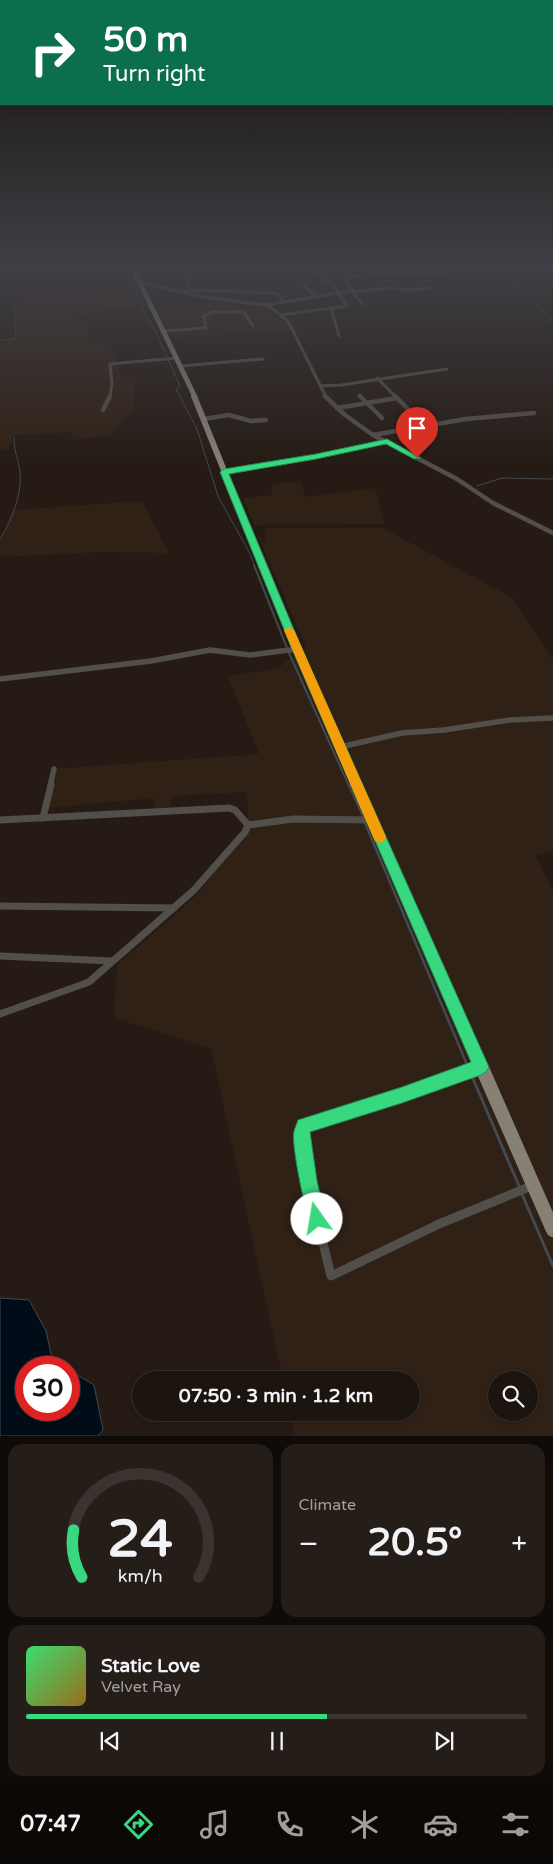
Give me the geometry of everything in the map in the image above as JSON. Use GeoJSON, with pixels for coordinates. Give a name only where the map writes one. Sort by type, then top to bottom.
{"type":"FeatureCollection","features":[{"type":"Feature","properties":{"kind":"main road"},"geometry":{"type":"LineString","coordinates":[[165,333],[204,419],[294,649],[340,747],[553,1230]]}},
{"type":"Feature","properties":{"kind":"street"},"geometry":{"type":"LineString","coordinates":[[294,333],[327,399],[337,408],[373,435],[457,479],[500,507],[553,534]]}},
{"type":"Feature","properties":{"kind":"street"},"geometry":{"type":"LineString","coordinates":[[103,410],[109,401],[113,388],[110,364],[165,359],[179,362],[263,359]]}},
{"type":"Feature","properties":{"kind":"street"},"geometry":{"type":"LineString","coordinates":[[320,386],[341,385],[376,378],[447,369]]}},
{"type":"Feature","properties":{"kind":"street"},"geometry":{"type":"LineString","coordinates":[[376,378],[408,409]]}},
{"type":"Feature","properties":{"kind":"street"},"geometry":{"type":"LineString","coordinates":[[359,395],[382,418]]}},
{"type":"Feature","properties":{"kind":"street"},"geometry":{"type":"LineString","coordinates":[[337,408],[397,398]]}},
{"type":"Feature","properties":{"kind":"street"},"geometry":{"type":"LineString","coordinates":[[373,435],[466,418],[534,413]]}},
{"type":"Feature","properties":{"kind":"street"},"geometry":{"type":"LineString","coordinates":[[204,419],[229,415],[251,421],[266,420]]}},
{"type":"Feature","properties":{"kind":"street"},"geometry":{"type":"LineString","coordinates":[[224,472],[316,457],[387,442]]}},
{"type":"Feature","properties":{"kind":"street"},"geometry":{"type":"LineString","coordinates":[[0,679],[151,661],[210,650],[250,655],[294,649]]}},
{"type":"Feature","properties":{"kind":"street"},"geometry":{"type":"LineString","coordinates":[[340,747],[402,733],[444,730],[510,720],[553,718]]}},
{"type":"Feature","properties":{"kind":"street"},"geometry":{"type":"LineString","coordinates":[[43,818],[54,769]]}},
{"type":"Feature","properties":{"kind":"street"},"geometry":{"type":"LineString","coordinates":[[0,820],[229,808],[235,810],[248,825]]}},
{"type":"Feature","properties":{"kind":"street"},"geometry":{"type":"LineString","coordinates":[[0,1014],[81,987],[101,973],[112,961],[194,890],[245,832],[248,825],[262,820],[372,820]]}},
{"type":"Feature","properties":{"kind":"street"},"geometry":{"type":"LineString","coordinates":[[0,906],[174,908]]}},
{"type":"Feature","properties":{"kind":"street"},"geometry":{"type":"LineString","coordinates":[[0,956],[112,961]]}},
{"type":"Feature","properties":{"kind":"street"},"geometry":{"type":"LineString","coordinates":[[481,1067],[402,1095],[304,1126],[302,1132],[308,1181],[331,1276],[439,1224],[534,1185]]}},
{"type":"Feature","properties":{"kind":"shaded area"},"geometry":{"type":"Polygon","coordinates":[[[17,333],[88,333],[91,343],[108,340],[122,376],[136,375],[133,410],[109,435],[72,440],[73,432],[13,435],[9,449],[0,450],[0,340],[17,338],[17,333]]]}},
{"type":"Feature","properties":{"kind":"shaded area"},"geometry":{"type":"Polygon","coordinates":[[[168,333],[255,333],[170,338],[168,333]]]}},
{"type":"Feature","properties":{"kind":"shaded area"},"geometry":{"type":"Polygon","coordinates":[[[301,482],[305,497],[375,488],[385,524],[255,525],[243,498],[272,495],[273,483],[301,482]]]}},
{"type":"Feature","properties":{"kind":"shaded area"},"geometry":{"type":"Polygon","coordinates":[[[142,501],[169,553],[102,552],[0,557],[0,539],[5,532],[12,510],[142,501]]]}},
{"type":"Feature","properties":{"kind":"shaded area"},"geometry":{"type":"Polygon","coordinates":[[[263,528],[383,528],[513,598],[553,661],[553,851],[535,855],[553,891],[553,1436],[295,1436],[292,1421],[420,1421],[420,1371],[281,1371],[211,1048],[114,1018],[117,965],[198,894],[248,825],[247,792],[172,796],[171,809],[154,810],[154,798],[45,808],[54,769],[259,754],[228,676],[277,669],[306,647],[261,542],[268,542],[263,528]]]}},
{"type":"Feature","properties":{"kind":"shaded area"},"geometry":{"type":"Polygon","coordinates":[[[0,1298],[29,1300],[46,1331],[51,1356],[15,1356],[15,1421],[80,1421],[80,1377],[94,1385],[103,1430],[98,1436],[0,1436],[0,1298]]]}},
{"type":"Feature","properties":{"kind":"waterway"},"geometry":{"type":"LineString","coordinates":[[0,340],[16,339],[16,333]]}},
{"type":"Feature","properties":{"kind":"waterway"},"geometry":{"type":"LineString","coordinates":[[156,333],[180,386],[176,389],[197,429],[218,496],[249,552],[255,567]]}},
{"type":"Feature","properties":{"kind":"waterway"},"geometry":{"type":"LineString","coordinates":[[0,539],[18,498],[20,472],[14,446],[14,437]]}},
{"type":"Feature","properties":{"kind":"waterway"},"geometry":{"type":"LineString","coordinates":[[477,486],[502,478],[553,479]]}},
{"type":"Feature","properties":{"kind":"waterway"},"geometry":{"type":"LineString","coordinates":[[254,565],[289,653],[349,786]]}},
{"type":"Feature","properties":{"kind":"waterway"},"geometry":{"type":"LineString","coordinates":[[349,785],[364,818]]}},
{"type":"Feature","properties":{"kind":"waterway"},"geometry":{"type":"LineString","coordinates":[[365,823],[468,1067]]}},
{"type":"Feature","properties":{"kind":"waterway"},"geometry":{"type":"LineString","coordinates":[[471,1074],[519,1186]]}},
{"type":"Feature","properties":{"kind":"waterway"},"geometry":{"type":"LineString","coordinates":[[521,1192],[553,1266]]}},
{"type":"Feature","properties":{"kind":"slow traffic"},"geometry":{"type":"LineString","coordinates":[[289,630],[380,837]]}},
{"type":"Feature","properties":{"kind":"route"},"geometry":{"type":"LineString","coordinates":[[317,1219],[308,1181],[302,1132],[304,1126],[402,1095],[481,1067],[297,649],[224,472],[316,457],[387,442],[417,458]]}}]}
